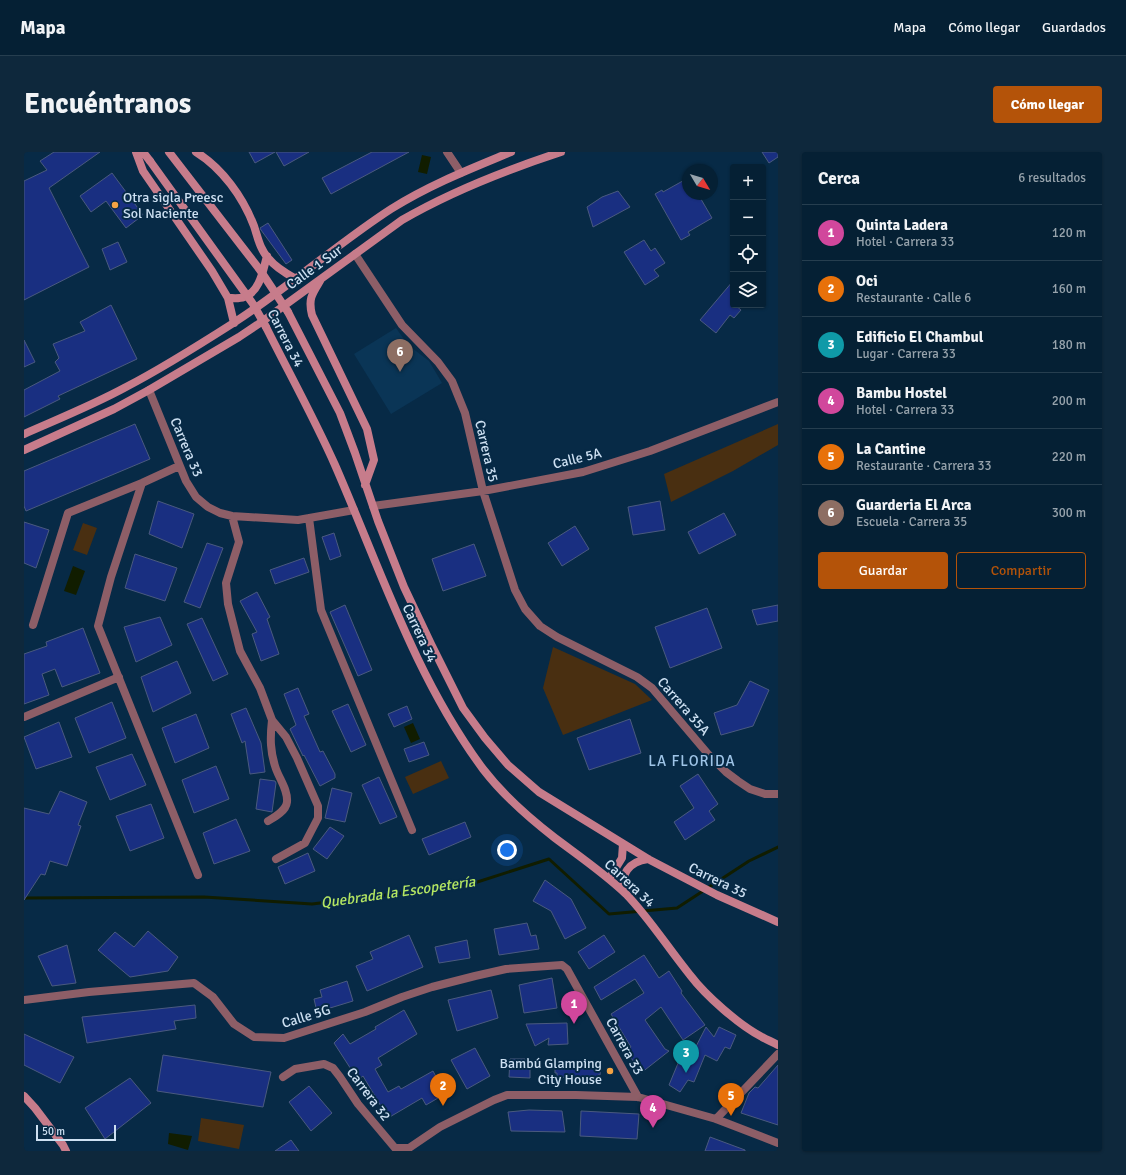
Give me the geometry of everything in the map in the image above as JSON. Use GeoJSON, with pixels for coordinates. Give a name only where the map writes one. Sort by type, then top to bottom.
{"type":"FeatureCollection","features":[{"type":"Feature","properties":{"kind":"street"},"geometry":{"type":"LineString","coordinates":[[136,152],[143,171],[212,271],[228,298],[234,323]]}},
{"type":"Feature","properties":{"kind":"street","name":"Carrera 34"},"geometry":{"type":"LineString","coordinates":[[143,152],[253,304],[266,327],[334,462],[393,607],[420,666],[448,717],[484,770],[518,807],[625,893],[648,918],[690,976],[714,1001],[746,1027],[761,1037],[778,1045]]}},
{"type":"Feature","properties":{"kind":"street","name":"Carrera 34"},"geometry":{"type":"LineString","coordinates":[[169,152],[260,270],[288,312],[340,413],[404,587],[463,708],[485,738],[508,765],[539,792],[648,859]]}},
{"type":"Feature","properties":{"kind":"street"},"geometry":{"type":"LineString","coordinates":[[196,152],[216,167],[239,196],[253,225],[259,244],[267,256],[276,266],[296,279]]}},
{"type":"Feature","properties":{"kind":"street"},"geometry":{"type":"LineString","coordinates":[[447,152],[461,173]]}},
{"type":"Feature","properties":{"kind":"street","name":"Calle 1 Sur"},"geometry":{"type":"LineString","coordinates":[[24,434],[90,405],[126,387],[234,323],[391,209],[415,195],[461,173],[511,152]]}},
{"type":"Feature","properties":{"kind":"street","name":"Calle 1 Sur"},"geometry":{"type":"LineString","coordinates":[[24,450],[114,409],[239,337],[402,220],[425,207],[470,186],[561,152]]}},
{"type":"Feature","properties":{"kind":"street","name":"Carrera 35"},"geometry":{"type":"LineString","coordinates":[[355,254],[402,325],[438,362],[452,381],[465,413],[483,491],[515,590],[525,609],[540,626],[557,637],[585,651]]}},
{"type":"Feature","properties":{"kind":"street"},"geometry":{"type":"LineString","coordinates":[[228,298],[244,297],[252,293],[260,278],[267,256]]}},
{"type":"Feature","properties":{"kind":"street"},"geometry":{"type":"LineString","coordinates":[[322,278],[311,297],[310,306],[312,315],[367,429],[374,460],[365,484]]}},
{"type":"Feature","properties":{"kind":"street","name":"Carrera 33"},"geometry":{"type":"LineString","coordinates":[[149,390],[179,466],[196,497],[208,507],[220,513],[232,516]]}},
{"type":"Feature","properties":{"kind":"street","name":"Calle 5A"},"geometry":{"type":"LineString","coordinates":[[373,506],[483,491],[582,472],[650,451],[778,402]]}},
{"type":"Feature","properties":{"kind":"street"},"geometry":{"type":"LineString","coordinates":[[33,625],[68,513],[142,483],[179,466]]}},
{"type":"Feature","properties":{"kind":"street"},"geometry":{"type":"LineString","coordinates":[[142,483],[111,577],[98,626],[198,876]]}},
{"type":"Feature","properties":{"kind":"street"},"geometry":{"type":"LineString","coordinates":[[276,859],[305,843],[318,818],[318,806],[298,758],[286,737],[272,720],[260,688],[240,651],[228,604],[226,583],[238,542],[232,516],[298,520],[354,510]]}},
{"type":"Feature","properties":{"kind":"street"},"geometry":{"type":"LineString","coordinates":[[309,518],[321,610],[412,830]]}},
{"type":"Feature","properties":{"kind":"street","name":"Carrera 35A"},"geometry":{"type":"LineString","coordinates":[[585,651],[637,677],[652,688],[708,754],[726,772],[738,781],[750,789],[765,794],[778,794]]}},
{"type":"Feature","properties":{"kind":"street"},"geometry":{"type":"LineString","coordinates":[[24,717],[119,677]]}},
{"type":"Feature","properties":{"kind":"street"},"geometry":{"type":"LineString","coordinates":[[268,821],[278,816],[287,803],[286,792],[276,768],[269,740],[272,720]]}},
{"type":"Feature","properties":{"kind":"street"},"geometry":{"type":"LineString","coordinates":[[609,879],[622,858],[622,844]]}},
{"type":"Feature","properties":{"kind":"street"},"geometry":{"type":"LineString","coordinates":[[625,893],[623,886],[624,877],[627,870],[632,864],[640,860],[648,859]]}},
{"type":"Feature","properties":{"kind":"street","name":"Carrera 35"},"geometry":{"type":"LineString","coordinates":[[648,859],[717,895],[778,922]]}},
{"type":"Feature","properties":{"kind":"street","name":"Carrera 33"},"geometry":{"type":"LineString","coordinates":[[562,965],[567,969],[638,1097],[716,1119],[778,1144]]}},
{"type":"Feature","properties":{"kind":"street","name":"Calle 5G"},"geometry":{"type":"LineString","coordinates":[[24,1000],[89,992],[194,983],[213,997],[234,1024],[254,1037],[284,1038],[366,1012],[402,997],[432,987],[506,970],[562,965]]}},
{"type":"Feature","properties":{"kind":"street"},"geometry":{"type":"LineString","coordinates":[[716,1119],[778,1054]]}},
{"type":"Feature","properties":{"kind":"street","name":"Carrera 32"},"geometry":{"type":"LineString","coordinates":[[283,1077],[295,1069],[324,1064],[333,1068],[358,1104],[395,1148],[409,1148],[440,1127],[507,1095],[638,1097]]}},
{"type":"Feature","properties":{"kind":"street"},"geometry":{"type":"LineString","coordinates":[[24,1096],[35,1108],[64,1148],[71,1151]]}},
{"type":"Feature","properties":{"kind":"shaded area"},"geometry":{"type":"Polygon","coordinates":[[[422,155],[431,157],[427,174],[418,172],[422,155]]]}},
{"type":"Feature","properties":{"kind":"shaded area"},"geometry":{"type":"Polygon","coordinates":[[[396,328],[408,345],[429,361],[442,383],[391,414],[354,354],[396,328]]]}},
{"type":"Feature","properties":{"kind":"shaded area"},"geometry":{"type":"Polygon","coordinates":[[[778,424],[778,445],[733,471],[671,502],[664,474],[778,424]]]}},
{"type":"Feature","properties":{"kind":"shaded area"},"geometry":{"type":"Polygon","coordinates":[[[83,523],[97,528],[87,555],[73,550],[83,523]]]}},
{"type":"Feature","properties":{"kind":"shaded area"},"geometry":{"type":"Polygon","coordinates":[[[73,566],[85,571],[76,595],[64,591],[73,566]]]}},
{"type":"Feature","properties":{"kind":"shaded area"},"geometry":{"type":"Polygon","coordinates":[[[553,647],[635,684],[652,700],[563,735],[543,688],[553,647]]]}},
{"type":"Feature","properties":{"kind":"shaded area"},"geometry":{"type":"Polygon","coordinates":[[[413,723],[420,739],[411,743],[404,727],[413,723]]]}},
{"type":"Feature","properties":{"kind":"shaded area"},"geometry":{"type":"Polygon","coordinates":[[[441,761],[449,778],[413,794],[405,777],[441,761]]]}},
{"type":"Feature","properties":{"kind":"shaded area"},"geometry":{"type":"Polygon","coordinates":[[[201,1118],[244,1125],[239,1149],[198,1141],[201,1118]]]}},
{"type":"Feature","properties":{"kind":"shaded area"},"geometry":{"type":"Polygon","coordinates":[[[169,1133],[192,1136],[188,1150],[168,1144],[169,1133]]]}},
{"type":"Feature","properties":{"kind":"building"},"geometry":{"type":"Polygon","coordinates":[[[54,152],[100,152],[49,188],[89,267],[24,300],[24,181],[47,170],[40,161],[54,152]]]}},
{"type":"Feature","properties":{"kind":"building"},"geometry":{"type":"Polygon","coordinates":[[[249,152],[275,152],[255,163],[249,152]]]}},
{"type":"Feature","properties":{"kind":"building"},"geometry":{"type":"Polygon","coordinates":[[[276,152],[309,152],[284,166],[276,152]]]}},
{"type":"Feature","properties":{"kind":"building"},"geometry":{"type":"Polygon","coordinates":[[[372,152],[409,152],[331,194],[322,178],[372,152]]]}},
{"type":"Feature","properties":{"kind":"building"},"geometry":{"type":"Polygon","coordinates":[[[762,152],[778,152],[778,157],[769,163],[762,152]]]}},
{"type":"Feature","properties":{"kind":"building"},"geometry":{"type":"Polygon","coordinates":[[[112,173],[143,215],[126,228],[106,201],[91,212],[80,196],[112,173]]]}},
{"type":"Feature","properties":{"kind":"building"},"geometry":{"type":"Polygon","coordinates":[[[682,181],[682,200],[702,200],[712,218],[688,232],[690,235],[681,240],[655,194],[662,190],[663,192],[682,181]]]}},
{"type":"Feature","properties":{"kind":"building"},"geometry":{"type":"Polygon","coordinates":[[[618,191],[630,207],[593,227],[587,207],[602,197],[618,191]]]}},
{"type":"Feature","properties":{"kind":"building"},"geometry":{"type":"Polygon","coordinates":[[[268,223],[292,260],[286,264],[260,228],[268,223]]]}},
{"type":"Feature","properties":{"kind":"building"},"geometry":{"type":"Polygon","coordinates":[[[644,240],[651,251],[655,248],[665,263],[654,270],[659,276],[645,285],[624,252],[644,240]]]}},
{"type":"Feature","properties":{"kind":"building"},"geometry":{"type":"Polygon","coordinates":[[[118,242],[127,262],[110,270],[102,249],[118,242]]]}},
{"type":"Feature","properties":{"kind":"building"},"geometry":{"type":"Polygon","coordinates":[[[730,285],[730,308],[739,308],[741,310],[734,318],[730,315],[716,333],[700,320],[730,285]]]}},
{"type":"Feature","properties":{"kind":"building"},"geometry":{"type":"Polygon","coordinates":[[[111,305],[137,359],[58,396],[60,399],[24,417],[24,390],[60,371],[55,362],[59,358],[53,344],[85,331],[80,322],[111,305]]]}},
{"type":"Feature","properties":{"kind":"building"},"geometry":{"type":"Polygon","coordinates":[[[24,340],[35,362],[24,367],[24,340]]]}},
{"type":"Feature","properties":{"kind":"building"},"geometry":{"type":"Polygon","coordinates":[[[135,424],[150,459],[26,511],[24,506],[24,471],[135,424]]]}},
{"type":"Feature","properties":{"kind":"building"},"geometry":{"type":"Polygon","coordinates":[[[158,501],[194,514],[182,548],[149,534],[158,501]]]}},
{"type":"Feature","properties":{"kind":"building"},"geometry":{"type":"Polygon","coordinates":[[[660,501],[665,530],[633,535],[628,507],[660,501]]]}},
{"type":"Feature","properties":{"kind":"building"},"geometry":{"type":"Polygon","coordinates":[[[724,513],[736,535],[699,554],[688,532],[724,513]]]}},
{"type":"Feature","properties":{"kind":"building"},"geometry":{"type":"Polygon","coordinates":[[[24,522],[49,530],[36,568],[24,563],[24,522]]]}},
{"type":"Feature","properties":{"kind":"building"},"geometry":{"type":"Polygon","coordinates":[[[575,526],[589,549],[562,566],[548,543],[575,526]]]}},
{"type":"Feature","properties":{"kind":"building"},"geometry":{"type":"Polygon","coordinates":[[[334,533],[341,556],[330,560],[322,537],[334,533]]]}},
{"type":"Feature","properties":{"kind":"building"},"geometry":{"type":"Polygon","coordinates":[[[207,543],[223,548],[200,608],[184,602],[207,543]]]}},
{"type":"Feature","properties":{"kind":"building"},"geometry":{"type":"Polygon","coordinates":[[[474,544],[486,576],[443,591],[432,559],[474,544]]]}},
{"type":"Feature","properties":{"kind":"building"},"geometry":{"type":"Polygon","coordinates":[[[135,554],[177,568],[165,601],[125,588],[135,554]]]}},
{"type":"Feature","properties":{"kind":"building"},"geometry":{"type":"Polygon","coordinates":[[[304,558],[309,572],[275,584],[270,570],[304,558]]]}},
{"type":"Feature","properties":{"kind":"building"},"geometry":{"type":"Polygon","coordinates":[[[257,592],[270,617],[267,619],[279,654],[261,661],[252,634],[257,632],[240,601],[257,592]]]}},
{"type":"Feature","properties":{"kind":"building"},"geometry":{"type":"Polygon","coordinates":[[[345,605],[372,670],[358,676],[330,612],[345,605]]]}},
{"type":"Feature","properties":{"kind":"building"},"geometry":{"type":"Polygon","coordinates":[[[778,605],[778,621],[757,625],[752,610],[778,605]]]}},
{"type":"Feature","properties":{"kind":"building"},"geometry":{"type":"Polygon","coordinates":[[[707,608],[722,648],[670,668],[655,627],[707,608]]]}},
{"type":"Feature","properties":{"kind":"building"},"geometry":{"type":"Polygon","coordinates":[[[160,617],[172,645],[136,662],[124,627],[160,617]]]}},
{"type":"Feature","properties":{"kind":"building"},"geometry":{"type":"Polygon","coordinates":[[[202,618],[228,674],[213,681],[187,624],[202,618]]]}},
{"type":"Feature","properties":{"kind":"building"},"geometry":{"type":"Polygon","coordinates":[[[83,628],[100,673],[62,687],[55,669],[42,674],[49,695],[24,704],[24,654],[47,646],[46,642],[83,628]]]}},
{"type":"Feature","properties":{"kind":"building"},"geometry":{"type":"Polygon","coordinates":[[[177,661],[191,693],[153,712],[141,677],[177,661]]]}},
{"type":"Feature","properties":{"kind":"building"},"geometry":{"type":"Polygon","coordinates":[[[750,681],[769,690],[753,726],[721,735],[714,713],[737,705],[750,681]]]}},
{"type":"Feature","properties":{"kind":"building"},"geometry":{"type":"Polygon","coordinates":[[[298,688],[309,714],[304,716],[320,752],[323,751],[335,774],[335,778],[320,786],[290,729],[296,725],[284,694],[298,688]]]}},
{"type":"Feature","properties":{"kind":"building"},"geometry":{"type":"Polygon","coordinates":[[[112,702],[126,738],[89,753],[75,718],[112,702]]]}},
{"type":"Feature","properties":{"kind":"building"},"geometry":{"type":"Polygon","coordinates":[[[348,704],[366,745],[351,752],[332,711],[348,704]]]}},
{"type":"Feature","properties":{"kind":"building"},"geometry":{"type":"Polygon","coordinates":[[[407,706],[412,719],[394,727],[388,714],[407,706]]]}},
{"type":"Feature","properties":{"kind":"building"},"geometry":{"type":"Polygon","coordinates":[[[246,708],[261,743],[265,772],[250,774],[245,741],[242,743],[231,714],[246,708]]]}},
{"type":"Feature","properties":{"kind":"building"},"geometry":{"type":"Polygon","coordinates":[[[196,714],[209,748],[175,763],[162,728],[196,714]]]}},
{"type":"Feature","properties":{"kind":"building"},"geometry":{"type":"Polygon","coordinates":[[[630,719],[641,753],[589,770],[577,738],[630,719]]]}},
{"type":"Feature","properties":{"kind":"building"},"geometry":{"type":"Polygon","coordinates":[[[59,722],[72,757],[36,769],[24,737],[59,722]]]}},
{"type":"Feature","properties":{"kind":"building"},"geometry":{"type":"Polygon","coordinates":[[[424,742],[429,755],[409,762],[404,749],[424,742]]]}},
{"type":"Feature","properties":{"kind":"building"},"geometry":{"type":"Polygon","coordinates":[[[132,754],[146,785],[110,800],[96,767],[132,754]]]}},
{"type":"Feature","properties":{"kind":"building"},"geometry":{"type":"Polygon","coordinates":[[[216,766],[229,799],[194,813],[182,780],[216,766]]]}},
{"type":"Feature","properties":{"kind":"building"},"geometry":{"type":"Polygon","coordinates":[[[698,774],[718,804],[709,811],[715,820],[685,840],[674,822],[694,808],[680,786],[698,774]]]}},
{"type":"Feature","properties":{"kind":"building"},"geometry":{"type":"Polygon","coordinates":[[[379,777],[397,817],[380,824],[362,785],[379,777]]]}},
{"type":"Feature","properties":{"kind":"building"},"geometry":{"type":"Polygon","coordinates":[[[260,779],[275,781],[276,783],[272,812],[256,809],[260,779]]]}},
{"type":"Feature","properties":{"kind":"building"},"geometry":{"type":"Polygon","coordinates":[[[332,788],[352,793],[345,822],[325,818],[332,788]]]}},
{"type":"Feature","properties":{"kind":"building"},"geometry":{"type":"Polygon","coordinates":[[[60,791],[87,802],[78,825],[81,826],[67,866],[50,861],[45,875],[41,874],[24,900],[24,808],[49,814],[60,791]]]}},
{"type":"Feature","properties":{"kind":"building"},"geometry":{"type":"Polygon","coordinates":[[[151,804],[164,838],[130,851],[116,816],[151,804]]]}},
{"type":"Feature","properties":{"kind":"building"},"geometry":{"type":"Polygon","coordinates":[[[236,819],[250,851],[214,864],[203,833],[236,819]]]}},
{"type":"Feature","properties":{"kind":"building"},"geometry":{"type":"Polygon","coordinates":[[[465,822],[471,837],[429,855],[422,839],[465,822]]]}},
{"type":"Feature","properties":{"kind":"building"},"geometry":{"type":"Polygon","coordinates":[[[330,827],[344,836],[327,859],[313,849],[330,827]]]}},
{"type":"Feature","properties":{"kind":"building"},"geometry":{"type":"Polygon","coordinates":[[[308,853],[315,871],[285,884],[278,867],[308,853]]]}},
{"type":"Feature","properties":{"kind":"building"},"geometry":{"type":"Polygon","coordinates":[[[545,880],[571,899],[586,928],[565,939],[551,911],[533,901],[545,880]]]}},
{"type":"Feature","properties":{"kind":"building"},"geometry":{"type":"Polygon","coordinates":[[[527,923],[531,936],[536,935],[539,949],[499,955],[494,929],[527,923]]]}},
{"type":"Feature","properties":{"kind":"building"},"geometry":{"type":"Polygon","coordinates":[[[148,931],[178,957],[168,971],[130,977],[98,950],[115,932],[134,947],[148,931]]]}},
{"type":"Feature","properties":{"kind":"building"},"geometry":{"type":"Polygon","coordinates":[[[409,935],[423,967],[367,991],[356,966],[373,959],[370,952],[409,935]]]}},
{"type":"Feature","properties":{"kind":"building"},"geometry":{"type":"Polygon","coordinates":[[[604,935],[615,952],[589,969],[578,952],[604,935]]]}},
{"type":"Feature","properties":{"kind":"building"},"geometry":{"type":"Polygon","coordinates":[[[467,940],[470,958],[439,963],[435,947],[467,940]]]}},
{"type":"Feature","properties":{"kind":"building"},"geometry":{"type":"Polygon","coordinates":[[[67,945],[76,983],[52,986],[38,956],[67,945]]]}},
{"type":"Feature","properties":{"kind":"building"},"geometry":{"type":"Polygon","coordinates":[[[644,955],[659,978],[669,971],[682,991],[681,993],[705,1025],[683,1040],[661,1007],[645,1020],[665,1049],[669,1051],[641,1073],[626,1050],[631,1047],[611,1014],[644,993],[635,979],[601,1000],[594,987],[644,955]]]}},
{"type":"Feature","properties":{"kind":"building"},"geometry":{"type":"Polygon","coordinates":[[[552,978],[557,1008],[524,1013],[519,985],[552,978]]]}},
{"type":"Feature","properties":{"kind":"building"},"geometry":{"type":"Polygon","coordinates":[[[347,981],[353,1001],[317,1012],[314,999],[322,997],[320,990],[347,981]]]}},
{"type":"Feature","properties":{"kind":"building"},"geometry":{"type":"Polygon","coordinates":[[[491,990],[498,1018],[457,1031],[448,1000],[491,990]]]}},
{"type":"Feature","properties":{"kind":"building"},"geometry":{"type":"Polygon","coordinates":[[[195,1005],[196,1018],[174,1021],[176,1029],[87,1043],[82,1017],[195,1005]]]}},
{"type":"Feature","properties":{"kind":"building"},"geometry":{"type":"Polygon","coordinates":[[[404,1010],[417,1034],[378,1058],[382,1065],[375,1069],[388,1092],[399,1086],[401,1089],[433,1071],[445,1094],[426,1105],[422,1098],[388,1118],[363,1076],[358,1080],[334,1043],[343,1034],[350,1044],[404,1010]]]}},
{"type":"Feature","properties":{"kind":"building"},"geometry":{"type":"Polygon","coordinates":[[[567,1023],[568,1044],[548,1045],[549,1038],[535,1046],[526,1024],[567,1023]]]}},
{"type":"Feature","properties":{"kind":"building"},"geometry":{"type":"Polygon","coordinates":[[[706,1027],[714,1037],[719,1027],[736,1035],[730,1049],[725,1047],[717,1061],[705,1055],[694,1082],[688,1080],[680,1092],[669,1085],[681,1056],[689,1060],[706,1027]]]}},
{"type":"Feature","properties":{"kind":"building"},"geometry":{"type":"Polygon","coordinates":[[[24,1034],[74,1057],[60,1083],[24,1065],[24,1034]]]}},
{"type":"Feature","properties":{"kind":"building"},"geometry":{"type":"Polygon","coordinates":[[[475,1048],[490,1076],[467,1089],[451,1060],[475,1048]]]}},
{"type":"Feature","properties":{"kind":"building"},"geometry":{"type":"Polygon","coordinates":[[[163,1055],[271,1072],[263,1107],[157,1091],[163,1055]]]}},
{"type":"Feature","properties":{"kind":"building"},"geometry":{"type":"Polygon","coordinates":[[[510,1059],[525,1059],[525,1065],[530,1066],[530,1078],[509,1077],[510,1059]]]}},
{"type":"Feature","properties":{"kind":"building"},"geometry":{"type":"Polygon","coordinates":[[[558,1061],[599,1063],[599,1067],[601,1067],[600,1075],[598,1075],[598,1079],[557,1077],[557,1073],[555,1073],[555,1065],[558,1065],[558,1061]]]}},
{"type":"Feature","properties":{"kind":"building"},"geometry":{"type":"Polygon","coordinates":[[[778,1065],[778,1125],[741,1113],[749,1093],[755,1087],[758,1088],[778,1065]]]}},
{"type":"Feature","properties":{"kind":"building"},"geometry":{"type":"Polygon","coordinates":[[[130,1078],[151,1103],[105,1139],[85,1108],[130,1078]]]}},
{"type":"Feature","properties":{"kind":"building"},"geometry":{"type":"Polygon","coordinates":[[[309,1086],[332,1113],[311,1131],[289,1102],[309,1086]]]}},
{"type":"Feature","properties":{"kind":"building"},"geometry":{"type":"Polygon","coordinates":[[[529,1110],[562,1111],[565,1132],[511,1131],[508,1112],[529,1110]]]}},
{"type":"Feature","properties":{"kind":"building"},"geometry":{"type":"Polygon","coordinates":[[[581,1111],[639,1114],[637,1139],[580,1136],[581,1111]]]}},
{"type":"Feature","properties":{"kind":"building"},"geometry":{"type":"Polygon","coordinates":[[[710,1137],[745,1150],[745,1151],[705,1151],[710,1137]]]}},
{"type":"Feature","properties":{"kind":"building"},"geometry":{"type":"Polygon","coordinates":[[[291,1140],[299,1151],[275,1151],[291,1140]]]}},
{"type":"Feature","properties":{"kind":"waterway","name":"Quebrada la Escopetería"},"geometry":{"type":"LineString","coordinates":[[24,898],[204,897],[312,904],[468,885],[549,859],[609,914],[677,908],[749,861],[778,847]]}},
{"type":"Feature","properties":{"kind":"place","name":"Otra sigla Preesc Sol Naciente"},"geometry":{"type":"Point","coordinates":[115,205]}},
{"type":"Feature","properties":{"kind":"place","name":"Guarderia El Arca"},"geometry":{"type":"Point","coordinates":[400,372]}},
{"type":"Feature","properties":{"kind":"place","name":"Quinta Ladera"},"geometry":{"type":"Point","coordinates":[574,1024]}},
{"type":"Feature","properties":{"kind":"place","name":"Bambú Glamping City House"},"geometry":{"type":"Point","coordinates":[610,1071]}},
{"type":"Feature","properties":{"kind":"place","name":"Edificio El Chambul"},"geometry":{"type":"Point","coordinates":[686,1073]}},
{"type":"Feature","properties":{"kind":"place","name":"Oci"},"geometry":{"type":"Point","coordinates":[443,1106]}},
{"type":"Feature","properties":{"kind":"place","name":"La Cantine"},"geometry":{"type":"Point","coordinates":[731,1116]}},
{"type":"Feature","properties":{"kind":"place","name":"Bambu Hostel"},"geometry":{"type":"Point","coordinates":[653,1128]}},
{"type":"Feature","properties":{"kind":"district","name":"LA FLORIDA"},"geometry":{"type":"Point","coordinates":[692,761]}}]}
